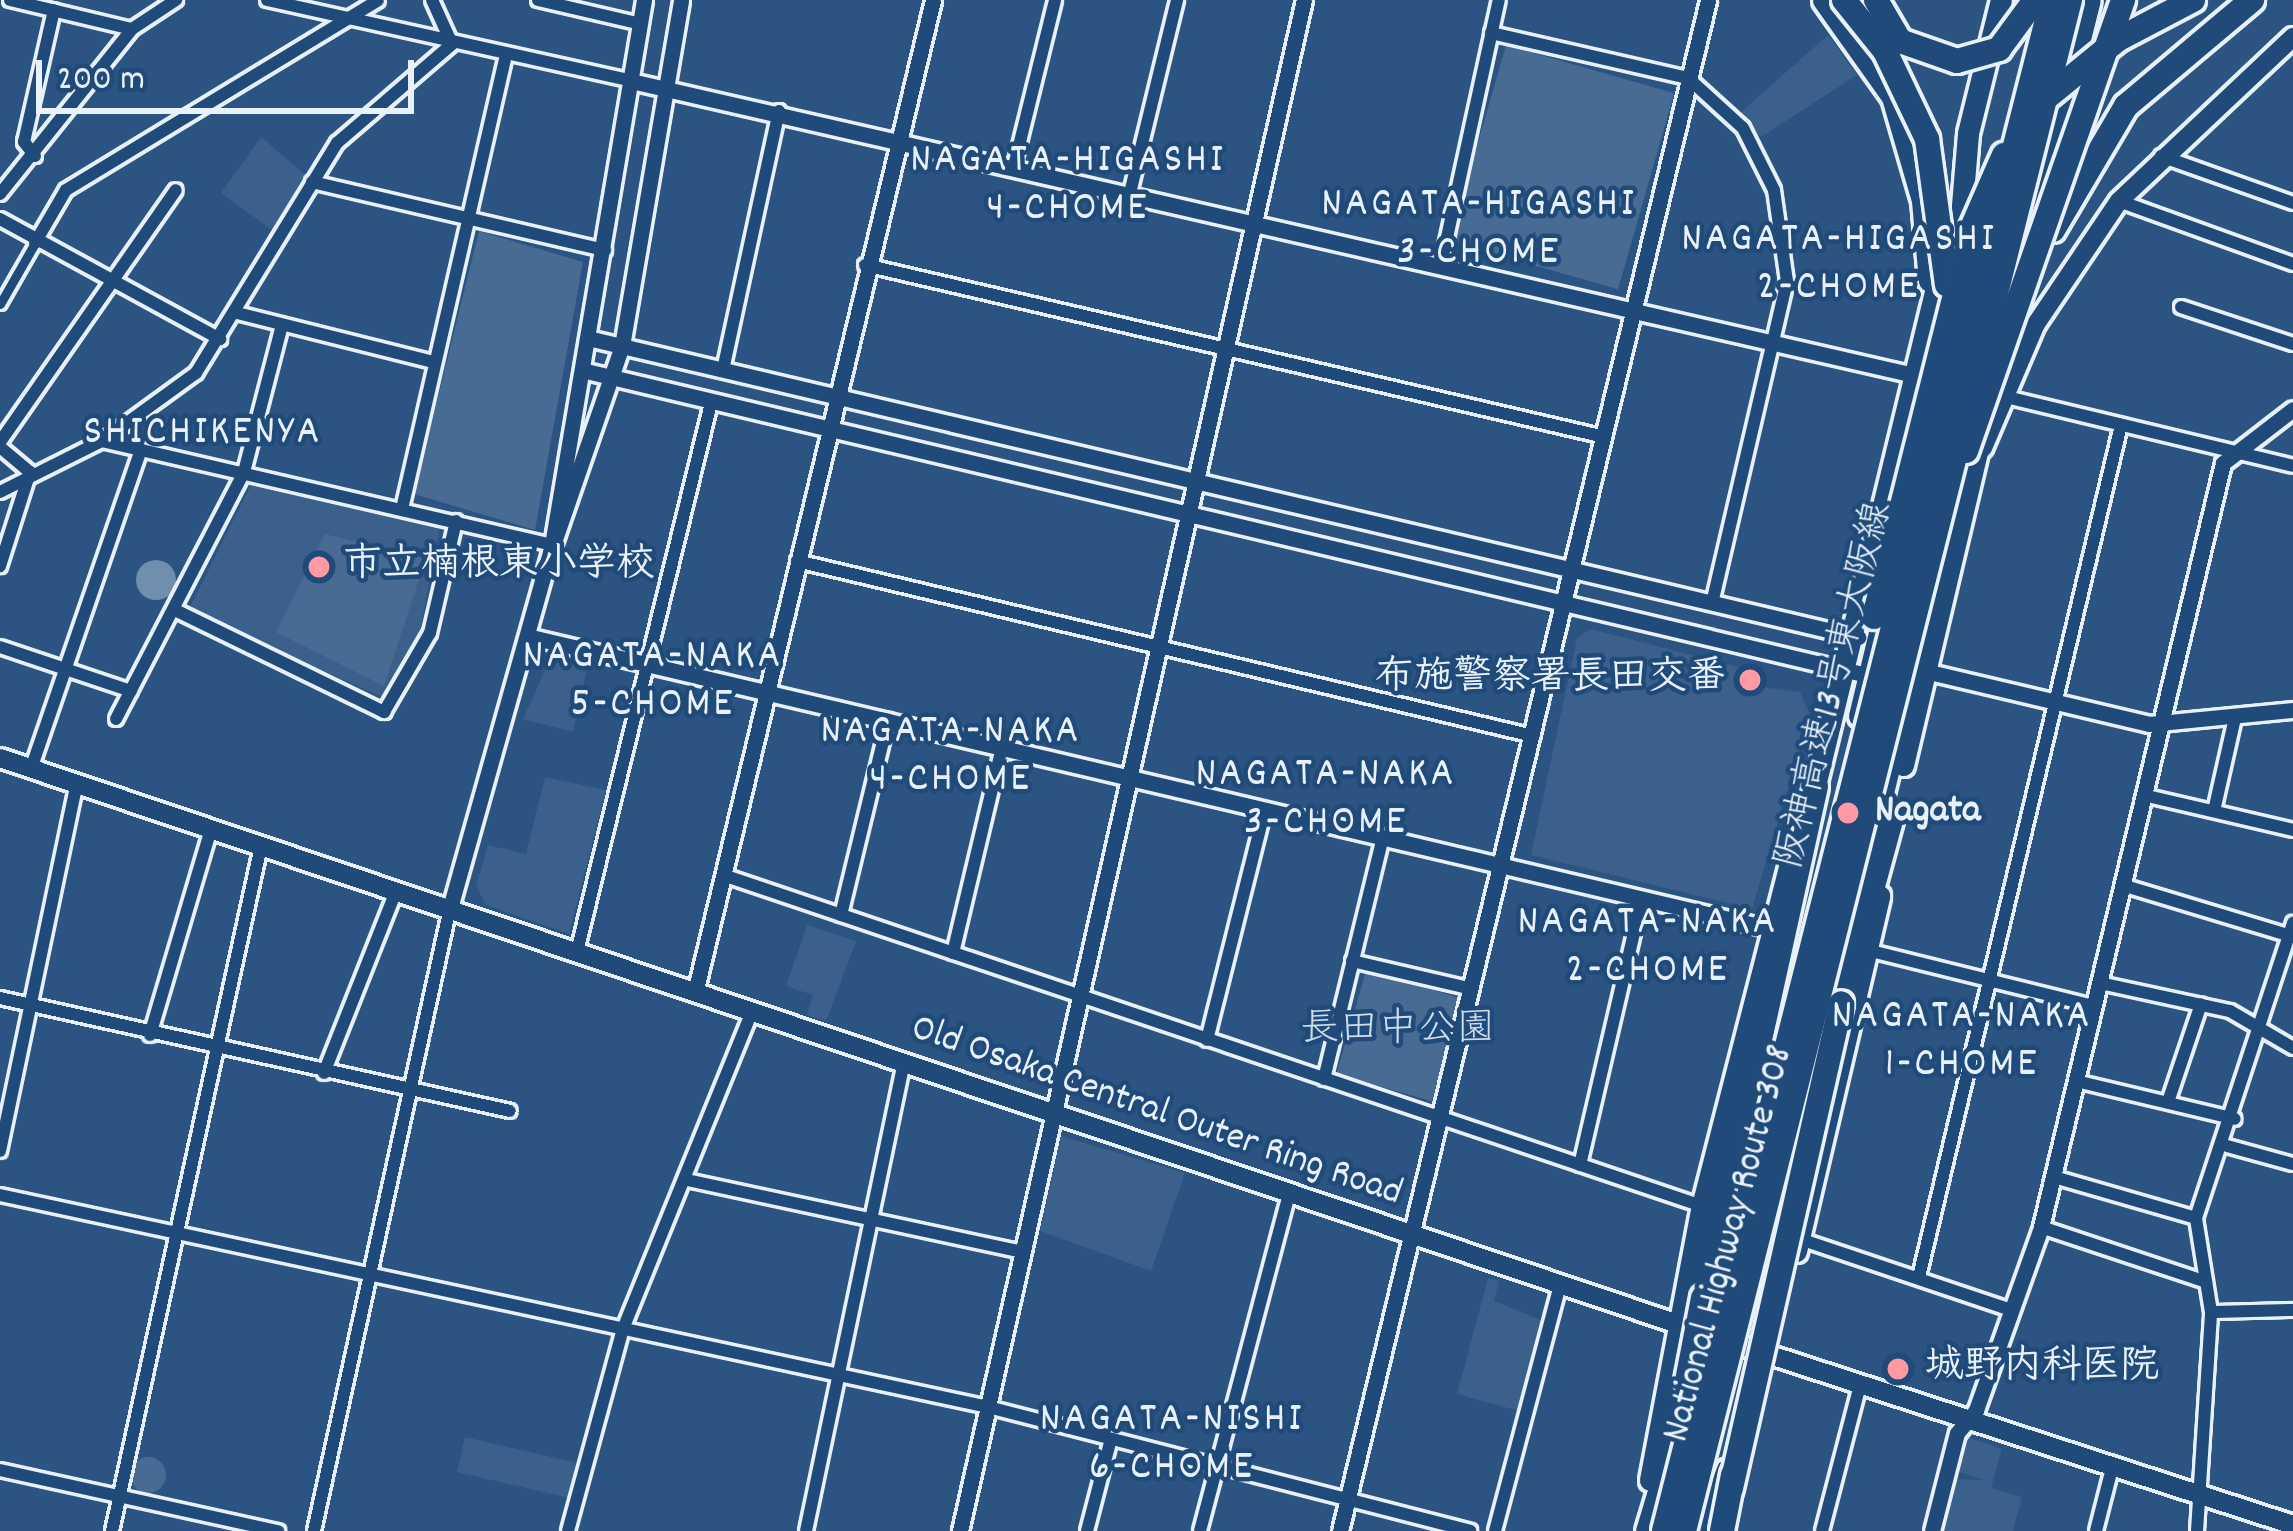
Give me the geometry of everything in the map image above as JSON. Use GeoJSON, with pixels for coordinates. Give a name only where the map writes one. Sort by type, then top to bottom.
{"type":"FeatureCollection","features":[{"type":"Feature","properties":{"kind":"highway"},"geometry":{"type":"LineString","coordinates":[[1823,0],[1892,97],[1912,154],[1929,250],[1927,360]]}},
{"type":"Feature","properties":{"kind":"highway"},"geometry":{"type":"LineString","coordinates":[[1844,0],[1902,79],[1938,174],[1948,248],[1867,646],[1854,795]]}},
{"type":"Feature","properties":{"kind":"highway"},"geometry":{"type":"LineString","coordinates":[[1876,0],[1900,40],[1957,61],[1999,49],[2035,0]]}},
{"type":"Feature","properties":{"kind":"highway","name":"National Highway Route 308"},"geometry":{"type":"LineString","coordinates":[[1644,1531],[1706,1334],[1877,641],[1948,336],[1967,133],[2001,0]]}},
{"type":"Feature","properties":{"kind":"highway","name":"阪神高速13号東大阪線"},"geometry":{"type":"LineString","coordinates":[[1684,1531],[1747,1281],[1854,795],[2052,0]]}},
{"type":"Feature","properties":{"kind":"highway","name":"阪神高速13号東大阪線"},"geometry":{"type":"LineString","coordinates":[[1661,1531],[2070,0]]}},
{"type":"Feature","properties":{"kind":"highway","name":"National Highway Route 308"},"geometry":{"type":"LineString","coordinates":[[1699,1531],[1739,1346],[2090,0]]}},
{"type":"Feature","properties":{"kind":"highway"},"geometry":{"type":"LineString","coordinates":[[1854,795],[2123,0]]}},
{"type":"Feature","properties":{"kind":"highway"},"geometry":{"type":"LineString","coordinates":[[1661,1531],[1757,1045],[1816,786],[1927,360],[1971,230],[2013,139],[2086,62],[2193,0]]}},
{"type":"Feature","properties":{"kind":"highway"},"geometry":{"type":"LineString","coordinates":[[2007,335],[2101,138],[2169,60],[2252,0]]}},
{"type":"Feature","properties":{"kind":"highway"},"geometry":{"type":"LineString","coordinates":[[1927,360],[1967,133]]}},
{"type":"Feature","properties":{"kind":"highway"},"geometry":{"type":"LineString","coordinates":[[1699,1531],[1770,1356],[1871,951],[1917,669],[1997,394],[2025,258]]}},
{"type":"Feature","properties":{"kind":"highway"},"geometry":{"type":"LineString","coordinates":[[1644,1531],[1676,1323],[1702,1206],[1771,928],[1816,786]]}},
{"type":"Feature","properties":{"kind":"highway"},"geometry":{"type":"LineString","coordinates":[[1722,1531],[1841,1003],[1892,817]]}},
{"type":"Feature","properties":{"kind":"highway"},"geometry":{"type":"LineString","coordinates":[[1731,1488],[1747,1281]]}},
{"type":"Feature","properties":{"kind":"main road"},"geometry":{"type":"LineString","coordinates":[[1997,394],[2119,201],[2160,155],[2293,37]]}},
{"type":"Feature","properties":{"kind":"main road","name":"Old Osaka Central Outer Ring Road"},"geometry":{"type":"LineString","coordinates":[[0,758],[2193,1500],[2293,1525]]}},
{"type":"Feature","properties":{"kind":"street"},"geometry":{"type":"LineString","coordinates":[[10,0],[132,29]]}},
{"type":"Feature","properties":{"kind":"street"},"geometry":{"type":"LineString","coordinates":[[0,194],[132,29],[176,0]]}},
{"type":"Feature","properties":{"kind":"street"},"geometry":{"type":"LineString","coordinates":[[266,0],[1015,163],[1775,342],[1927,360]]}},
{"type":"Feature","properties":{"kind":"street"},"geometry":{"type":"LineString","coordinates":[[0,304],[66,190],[378,0]]}},
{"type":"Feature","properties":{"kind":"street"},"geometry":{"type":"LineString","coordinates":[[432,0],[452,44]]}},
{"type":"Feature","properties":{"kind":"street"},"geometry":{"type":"LineString","coordinates":[[538,0],[640,24]]}},
{"type":"Feature","properties":{"kind":"street"},"geometry":{"type":"LineString","coordinates":[[552,545],[592,339],[644,0]]}},
{"type":"Feature","properties":{"kind":"street"},"geometry":{"type":"LineString","coordinates":[[314,1531],[406,1088],[450,908],[552,545],[622,346],[681,0]]}},
{"type":"Feature","properties":{"kind":"street"},"geometry":{"type":"LineString","coordinates":[[695,993],[933,0]]}},
{"type":"Feature","properties":{"kind":"street"},"geometry":{"type":"LineString","coordinates":[[1015,163],[1055,0]]}},
{"type":"Feature","properties":{"kind":"street"},"geometry":{"type":"LineString","coordinates":[[1131,190],[1177,0]]}},
{"type":"Feature","properties":{"kind":"street"},"geometry":{"type":"LineString","coordinates":[[960,1531],[1085,998],[1252,219],[1304,0]]}},
{"type":"Feature","properties":{"kind":"street"},"geometry":{"type":"LineString","coordinates":[[1441,265],[1499,0]]}},
{"type":"Feature","properties":{"kind":"street"},"geometry":{"type":"LineString","coordinates":[[1340,1531],[1417,1236],[1441,1118],[1708,0]]}},
{"type":"Feature","properties":{"kind":"street"},"geometry":{"type":"LineString","coordinates":[[35,156],[24,142],[55,10]]}},
{"type":"Feature","properties":{"kind":"street"},"geometry":{"type":"LineString","coordinates":[[1491,33],[1688,78],[1743,128],[1774,190],[1787,281],[1712,603]]}},
{"type":"Feature","properties":{"kind":"street"},"geometry":{"type":"LineString","coordinates":[[0,492],[30,472],[102,441],[196,373],[237,314],[337,143],[452,44]]}},
{"type":"Feature","properties":{"kind":"street"},"geometry":{"type":"LineString","coordinates":[[402,509],[506,55]]}},
{"type":"Feature","properties":{"kind":"street"},"geometry":{"type":"LineString","coordinates":[[723,370],[779,110]]}},
{"type":"Feature","properties":{"kind":"street"},"geometry":{"type":"LineString","coordinates":[[2160,155],[2293,203]]}},
{"type":"Feature","properties":{"kind":"street"},"geometry":{"type":"LineString","coordinates":[[312,182],[605,250]]}},
{"type":"Feature","properties":{"kind":"street"},"geometry":{"type":"LineString","coordinates":[[30,472],[0,445],[176,190]]}},
{"type":"Feature","properties":{"kind":"street"},"geometry":{"type":"LineString","coordinates":[[2119,201],[2293,264]]}},
{"type":"Feature","properties":{"kind":"street"},"geometry":{"type":"LineString","coordinates":[[0,219],[107,286],[220,339]]}},
{"type":"Feature","properties":{"kind":"street"},"geometry":{"type":"LineString","coordinates":[[866,265],[1225,352],[1605,436]]}},
{"type":"Feature","properties":{"kind":"street"},"geometry":{"type":"LineString","coordinates":[[2181,307],[2293,344]]}},
{"type":"Feature","properties":{"kind":"street"},"geometry":{"type":"LineString","coordinates":[[237,314],[434,362]]}},
{"type":"Feature","properties":{"kind":"street"},"geometry":{"type":"LineString","coordinates":[[116,719],[244,472],[282,325]]}},
{"type":"Feature","properties":{"kind":"street"},"geometry":{"type":"LineString","coordinates":[[592,339],[1854,635],[1877,641],[1917,669]]}},
{"type":"Feature","properties":{"kind":"street"},"geometry":{"type":"LineString","coordinates":[[586,371],[1868,675],[1917,669],[2159,724],[2293,710]]}},
{"type":"Feature","properties":{"kind":"street"},"geometry":{"type":"LineString","coordinates":[[1997,394],[2293,466]]}},
{"type":"Feature","properties":{"kind":"street"},"geometry":{"type":"LineString","coordinates":[[577,952],[711,403]]}},
{"type":"Feature","properties":{"kind":"street"},"geometry":{"type":"LineString","coordinates":[[1932,1531],[1967,1421],[2041,1227],[2227,452],[2293,409]]}},
{"type":"Feature","properties":{"kind":"street"},"geometry":{"type":"LineString","coordinates":[[1919,1277],[2121,425]]}},
{"type":"Feature","properties":{"kind":"street"},"geometry":{"type":"LineString","coordinates":[[102,441],[552,545]]}},
{"type":"Feature","properties":{"kind":"street"},"geometry":{"type":"LineString","coordinates":[[32,769],[141,449]]}},
{"type":"Feature","properties":{"kind":"street"},"geometry":{"type":"LineString","coordinates":[[0,566],[30,472]]}},
{"type":"Feature","properties":{"kind":"street"},"geometry":{"type":"LineString","coordinates":[[175,610],[384,712],[430,633],[456,521]]}},
{"type":"Feature","properties":{"kind":"street"},"geometry":{"type":"LineString","coordinates":[[797,561],[1533,736]]}},
{"type":"Feature","properties":{"kind":"street"},"geometry":{"type":"LineString","coordinates":[[526,636],[1771,928]]}},
{"type":"Feature","properties":{"kind":"street"},"geometry":{"type":"LineString","coordinates":[[0,647],[131,692]]}},
{"type":"Feature","properties":{"kind":"street"},"geometry":{"type":"LineString","coordinates":[[2214,811],[2235,718]]}},
{"type":"Feature","properties":{"kind":"street"},"geometry":{"type":"LineString","coordinates":[[841,915],[888,721]]}},
{"type":"Feature","properties":{"kind":"street"},"geometry":{"type":"LineString","coordinates":[[953,953],[1002,748]]}},
{"type":"Feature","properties":{"kind":"street"},"geometry":{"type":"LineString","coordinates":[[0,1150],[77,784]]}},
{"type":"Feature","properties":{"kind":"street"},"geometry":{"type":"LineString","coordinates":[[2143,795],[2293,830]]}},
{"type":"Feature","properties":{"kind":"street"},"geometry":{"type":"LineString","coordinates":[[1207,1040],[1264,809]]}},
{"type":"Feature","properties":{"kind":"street"},"geometry":{"type":"LineString","coordinates":[[150,1035],[211,829]]}},
{"type":"Feature","properties":{"kind":"street"},"geometry":{"type":"LineString","coordinates":[[1324,1079],[1383,837]]}},
{"type":"Feature","properties":{"kind":"street"},"geometry":{"type":"LineString","coordinates":[[112,1531],[261,846]]}},
{"type":"Feature","properties":{"kind":"street"},"geometry":{"type":"LineString","coordinates":[[723,875],[1702,1206]]}},
{"type":"Feature","properties":{"kind":"street"},"geometry":{"type":"LineString","coordinates":[[2122,885],[2290,929],[2254,1033],[2228,1146],[2196,1218],[2211,1312],[2193,1500],[2197,1531]]}},
{"type":"Feature","properties":{"kind":"street"},"geometry":{"type":"LineString","coordinates":[[324,1072],[395,891]]}},
{"type":"Feature","properties":{"kind":"street"},"geometry":{"type":"LineString","coordinates":[[1580,1165],[1642,898]]}},
{"type":"Feature","properties":{"kind":"street"},"geometry":{"type":"LineString","coordinates":[[1871,951],[2094,1006]]}},
{"type":"Feature","properties":{"kind":"street"},"geometry":{"type":"LineString","coordinates":[[1352,961],[1472,989]]}},
{"type":"Feature","properties":{"kind":"street"},"geometry":{"type":"LineString","coordinates":[[2100,982],[2201,1004],[2293,1048]]}},
{"type":"Feature","properties":{"kind":"street"},"geometry":{"type":"LineString","coordinates":[[0,998],[150,1035],[510,1111]]}},
{"type":"Feature","properties":{"kind":"street"},"geometry":{"type":"LineString","coordinates":[[2168,1102],[2201,1004]]}},
{"type":"Feature","properties":{"kind":"street"},"geometry":{"type":"LineString","coordinates":[[568,1531],[623,1328],[752,1012]]}},
{"type":"Feature","properties":{"kind":"street"},"geometry":{"type":"LineString","coordinates":[[806,1531],[904,1063]]}},
{"type":"Feature","properties":{"kind":"street"},"geometry":{"type":"LineString","coordinates":[[2076,1081],[2235,1119]]}},
{"type":"Feature","properties":{"kind":"street"},"geometry":{"type":"LineString","coordinates":[[2228,1146],[2293,1164]]}},
{"type":"Feature","properties":{"kind":"street"},"geometry":{"type":"LineString","coordinates":[[2054,1177],[2196,1218]]}},
{"type":"Feature","properties":{"kind":"street"},"geometry":{"type":"LineString","coordinates":[[687,1180],[1023,1252]]}},
{"type":"Feature","properties":{"kind":"street"},"geometry":{"type":"LineString","coordinates":[[1200,1531],[1289,1193]]}},
{"type":"Feature","properties":{"kind":"street"},"geometry":{"type":"LineString","coordinates":[[0,1195],[840,1373],[1470,1531]]}},
{"type":"Feature","properties":{"kind":"street"},"geometry":{"type":"LineString","coordinates":[[2041,1227],[2206,1282]]}},
{"type":"Feature","properties":{"kind":"street"},"geometry":{"type":"LineString","coordinates":[[1799,1239],[2012,1310]]}},
{"type":"Feature","properties":{"kind":"street"},"geometry":{"type":"LineString","coordinates":[[1495,1531],[1559,1285]]}},
{"type":"Feature","properties":{"kind":"street"},"geometry":{"type":"LineString","coordinates":[[2211,1312],[2293,1310]]}},
{"type":"Feature","properties":{"kind":"street"},"geometry":{"type":"LineString","coordinates":[[1822,1531],[1860,1385]]}},
{"type":"Feature","properties":{"kind":"street"},"geometry":{"type":"LineString","coordinates":[[1087,1531],[1111,1439]]}},
{"type":"Feature","properties":{"kind":"street"},"geometry":{"type":"LineString","coordinates":[[0,1470],[278,1531]]}},
{"type":"Feature","properties":{"kind":"street"},"geometry":{"type":"LineString","coordinates":[[2096,1531],[2111,1472]]}},
{"type":"Feature","properties":{"kind":"shaded area"},"geometry":{"type":"Polygon","coordinates":[[[1828,35],[1857,75],[1761,137],[1741,112],[1828,35]]]}},
{"type":"Feature","properties":{"kind":"shaded area"},"geometry":{"type":"Polygon","coordinates":[[[261,137],[307,176],[276,233],[221,193],[261,137]]]}},
{"type":"Feature","properties":{"kind":"shaded area","name":"市立楠根東小学校"},"geometry":{"type":"Polygon","coordinates":[[[252,483],[440,527],[419,636],[389,700],[188,611],[252,483]]]}},
{"type":"Feature","properties":{"kind":"shaded area"},"geometry":{"type":"Polygon","coordinates":[[[156,560],[170,566],[176,580],[170,594],[156,600],[142,594],[136,580],[142,566],[156,560]]]}},
{"type":"Feature","properties":{"kind":"shaded area"},"geometry":{"type":"Polygon","coordinates":[[[1591,629],[1741,668],[1737,684],[1800,692],[1810,715],[1752,909],[1531,855],[1577,638],[1591,629]]]}},
{"type":"Feature","properties":{"kind":"shaded area"},"geometry":{"type":"Polygon","coordinates":[[[550,659],[587,668],[573,732],[523,719],[550,659]]]}},
{"type":"Feature","properties":{"kind":"shaded area"},"geometry":{"type":"Polygon","coordinates":[[[545,777],[606,790],[569,934],[486,905],[476,886],[488,845],[526,854],[545,777]]]}},
{"type":"Feature","properties":{"kind":"shaded area"},"geometry":{"type":"Polygon","coordinates":[[[807,925],[856,941],[826,1021],[807,1015],[813,995],[786,986],[807,925]]]}},
{"type":"Feature","properties":{"kind":"shaded area"},"geometry":{"type":"Polygon","coordinates":[[[1061,1136],[1185,1173],[1151,1271],[1040,1231],[1061,1136]]]}},
{"type":"Feature","properties":{"kind":"shaded area"},"geometry":{"type":"Polygon","coordinates":[[[1488,1278],[1499,1281],[1494,1301],[1543,1321],[1519,1411],[1457,1394],[1488,1278]]]}},
{"type":"Feature","properties":{"kind":"shaded area"},"geometry":{"type":"Polygon","coordinates":[[[1964,1436],[2002,1449],[1991,1488],[2022,1497],[2013,1531],[1940,1531],[1953,1479],[1985,1480],[1955,1471],[1964,1436]]]}},
{"type":"Feature","properties":{"kind":"shaded area"},"geometry":{"type":"Polygon","coordinates":[[[465,1437],[576,1463],[568,1498],[457,1472],[465,1437]]]}},
{"type":"Feature","properties":{"kind":"green space"},"geometry":{"type":"Polygon","coordinates":[[[1506,45],[1674,93],[1618,289],[1450,241],[1506,45]]]}},
{"type":"Feature","properties":{"kind":"green space"},"geometry":{"type":"Polygon","coordinates":[[[479,231],[583,262],[535,530],[414,494],[479,231]]]}},
{"type":"Feature","properties":{"kind":"green space"},"geometry":{"type":"Polygon","coordinates":[[[325,534],[426,558],[384,686],[276,632],[325,534]]]}},
{"type":"Feature","properties":{"kind":"green space","name":"長田中公園"},"geometry":{"type":"Polygon","coordinates":[[[1366,971],[1461,998],[1432,1101],[1337,1074],[1366,971]]]}},
{"type":"Feature","properties":{"kind":"green space"},"geometry":{"type":"Polygon","coordinates":[[[148,1457],[161,1462],[166,1475],[161,1488],[148,1493],[135,1488],[130,1475],[135,1462],[148,1457]]]}},
{"type":"Feature","properties":{"kind":"place","name":"市立楠根東小学校"},"geometry":{"type":"Point","coordinates":[319,567]}},
{"type":"Feature","properties":{"kind":"place","name":"布施警察署長田交番"},"geometry":{"type":"Point","coordinates":[1750,680]}},
{"type":"Feature","properties":{"kind":"place","name":"Nagata"},"geometry":{"type":"Point","coordinates":[1848,813]}},
{"type":"Feature","properties":{"kind":"place","name":"城野内科医院"},"geometry":{"type":"Point","coordinates":[1898,1369]}},
{"type":"Feature","properties":{"kind":"district","name":"NAGATA-HIGASHI 4-CHOME"},"geometry":{"type":"Point","coordinates":[1068,186]}},
{"type":"Feature","properties":{"kind":"district","name":"NAGATA-HIGASHI 3-CHOME"},"geometry":{"type":"Point","coordinates":[1479,230]}},
{"type":"Feature","properties":{"kind":"district","name":"NAGATA-HIGASHI 2-CHOME"},"geometry":{"type":"Point","coordinates":[1839,265]}},
{"type":"Feature","properties":{"kind":"district","name":"SHICHIKENYA"},"geometry":{"type":"Point","coordinates":[203,434]}},
{"type":"Feature","properties":{"kind":"district","name":"NAGATA-NAKA 5-CHOME"},"geometry":{"type":"Point","coordinates":[653,682]}},
{"type":"Feature","properties":{"kind":"district","name":"NAGATA-NAKA 4-CHOME"},"geometry":{"type":"Point","coordinates":[951,758]}},
{"type":"Feature","properties":{"kind":"district","name":"NAGATA-NAKA 3-CHOME"},"geometry":{"type":"Point","coordinates":[1326,800]}},
{"type":"Feature","properties":{"kind":"district","name":"NAGATA-NAKA 2-CHOME"},"geometry":{"type":"Point","coordinates":[1648,948]}},
{"type":"Feature","properties":{"kind":"district","name":"NAGATA-NAKA 1-CHOME"},"geometry":{"type":"Point","coordinates":[1962,1042]}},
{"type":"Feature","properties":{"kind":"district","name":"NAGATA-NISHI 6-CHOME"},"geometry":{"type":"Point","coordinates":[1172,1445]}}]}
